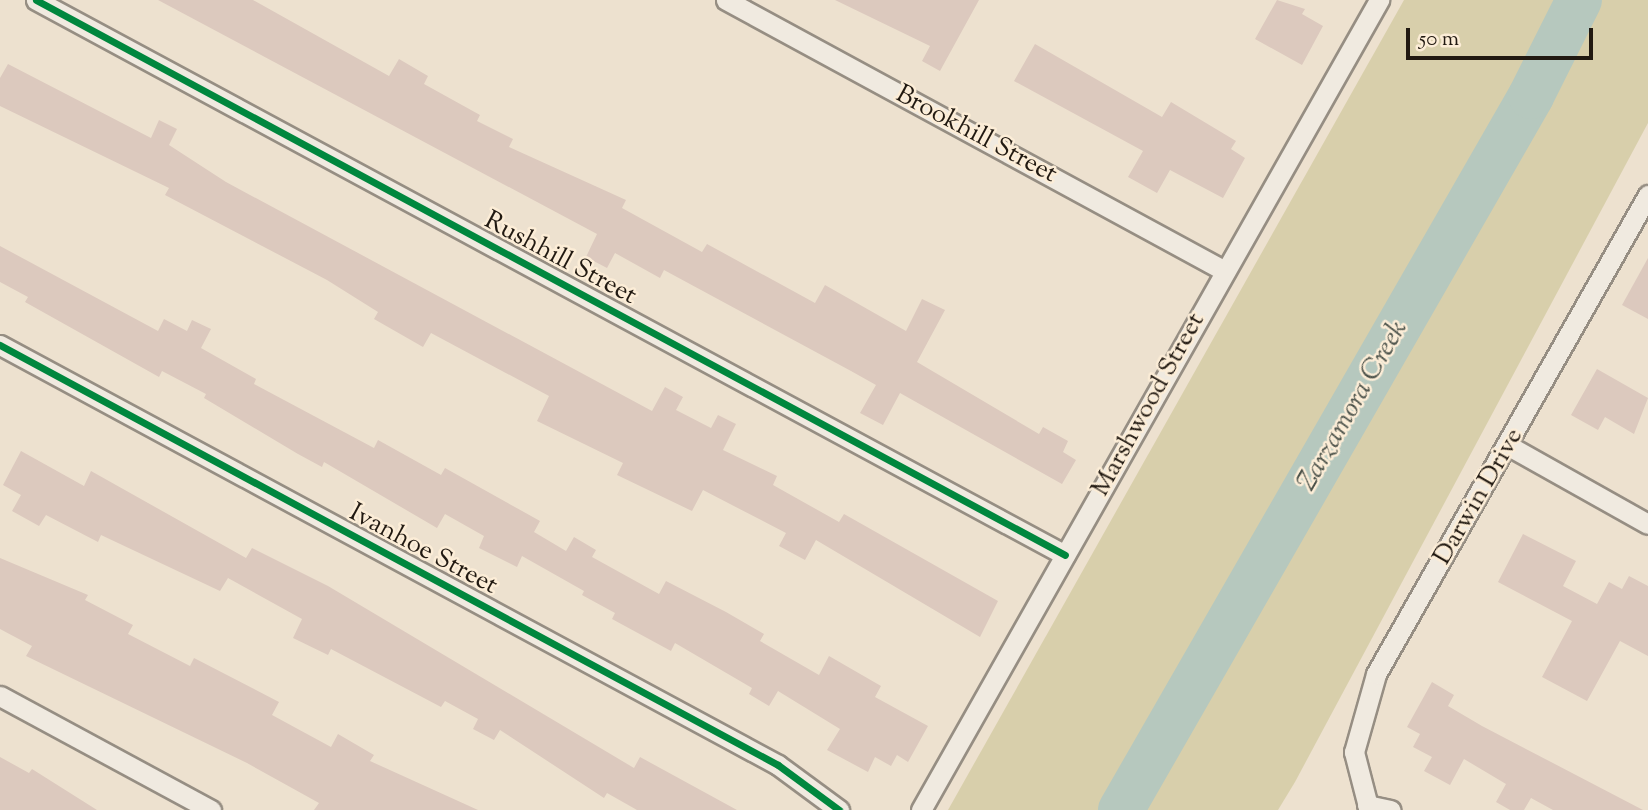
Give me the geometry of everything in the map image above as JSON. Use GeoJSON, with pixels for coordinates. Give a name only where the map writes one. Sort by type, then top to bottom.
{"type":"FeatureCollection","features":[{"type":"Feature","properties":{"kind":"street","name":"Rushhill Street"},"geometry":{"type":"LineString","coordinates":[[36,0],[1065,555]]}},
{"type":"Feature","properties":{"kind":"street","name":"Brookhill Street"},"geometry":{"type":"LineString","coordinates":[[726,0],[1225,271]]}},
{"type":"Feature","properties":{"kind":"street","name":"Marshwood Street"},"geometry":{"type":"LineString","coordinates":[[921,810],[1379,0]]}},
{"type":"Feature","properties":{"kind":"street","name":"Darwin Drive"},"geometry":{"type":"LineString","coordinates":[[1368,807],[1354,752],[1364,704],[1648,195]]}},
{"type":"Feature","properties":{"kind":"street","name":"Ivanhoe Street"},"geometry":{"type":"LineString","coordinates":[[0,345],[778,765],[839,810]]}},
{"type":"Feature","properties":{"kind":"street"},"geometry":{"type":"LineString","coordinates":[[1508,446],[1648,524]]}},
{"type":"Feature","properties":{"kind":"street"},"geometry":{"type":"LineString","coordinates":[[0,696],[211,810]]}},
{"type":"Feature","properties":{"kind":"street"},"geometry":{"type":"LineString","coordinates":[[1368,807],[1390,810]]}},
{"type":"Feature","properties":{"kind":"shaded area"},"geometry":{"type":"Polygon","coordinates":[[[1404,0],[1648,0],[1648,123],[1295,782],[1278,810],[948,810],[1404,0]]]}},
{"type":"Feature","properties":{"kind":"building"},"geometry":{"type":"Polygon","coordinates":[[[158,0],[253,0],[389,76],[399,59],[428,76],[424,84],[480,115],[477,121],[513,139],[509,147],[626,200],[622,208],[702,252],[707,244],[815,303],[825,285],[906,331],[922,299],[945,310],[917,362],[1039,434],[1043,427],[1068,441],[1063,452],[1076,460],[1062,484],[900,393],[883,425],[860,413],[876,385],[664,270],[660,278],[615,253],[607,268],[586,257],[597,234],[158,0]]]}},
{"type":"Feature","properties":{"kind":"building"},"geometry":{"type":"Polygon","coordinates":[[[835,0],[979,0],[940,71],[922,61],[930,46],[835,0]]]}},
{"type":"Feature","properties":{"kind":"building"},"geometry":{"type":"Polygon","coordinates":[[[1277,0],[1305,9],[1302,14],[1323,26],[1302,65],[1255,39],[1277,0]]]}},
{"type":"Feature","properties":{"kind":"building"},"geometry":{"type":"Polygon","coordinates":[[[1035,44],[1162,117],[1171,102],[1236,141],[1231,149],[1245,158],[1223,198],[1170,170],[1157,193],[1128,177],[1143,151],[1014,81],[1035,44]]]}},
{"type":"Feature","properties":{"kind":"building"},"geometry":{"type":"Polygon","coordinates":[[[8,64],[151,138],[159,120],[177,129],[169,145],[226,182],[652,411],[665,387],[683,397],[676,410],[711,428],[718,415],[736,424],[723,450],[777,476],[773,485],[839,522],[844,514],[998,601],[980,637],[816,540],[805,560],[779,546],[786,533],[703,490],[692,511],[617,475],[623,463],[537,421],[549,396],[431,333],[423,347],[374,319],[378,312],[327,280],[165,195],[169,188],[0,106],[0,78],[8,64]]]}},
{"type":"Feature","properties":{"kind":"building"},"geometry":{"type":"Polygon","coordinates":[[[0,246],[158,331],[164,319],[187,331],[192,320],[211,329],[201,348],[256,379],[254,384],[374,448],[378,440],[441,475],[445,468],[540,521],[534,532],[566,551],[574,537],[596,550],[592,557],[659,594],[666,581],[764,634],[760,641],[819,675],[829,656],[881,686],[875,697],[928,726],[908,762],[897,755],[891,766],[875,757],[868,772],[827,750],[840,729],[778,691],[769,706],[749,694],[752,688],[675,643],[671,651],[612,619],[615,613],[582,595],[584,591],[522,556],[517,567],[479,548],[484,536],[445,514],[437,528],[324,462],[322,467],[298,454],[204,398],[206,394],[162,371],[159,377],[25,302],[28,297],[0,282],[0,246]]]}},
{"type":"Feature","properties":{"kind":"building"},"geometry":{"type":"Polygon","coordinates":[[[1648,258],[1648,319],[1622,305],[1648,258]]]}},
{"type":"Feature","properties":{"kind":"building"},"geometry":{"type":"Polygon","coordinates":[[[1597,369],[1648,398],[1634,434],[1605,417],[1598,430],[1571,415],[1597,369]]]}},
{"type":"Feature","properties":{"kind":"building"},"geometry":{"type":"Polygon","coordinates":[[[21,451],[84,486],[91,471],[246,558],[252,548],[328,586],[634,768],[640,757],[737,810],[637,810],[607,793],[604,798],[500,730],[494,740],[473,729],[478,719],[445,701],[441,707],[331,649],[328,655],[293,638],[302,619],[228,578],[220,591],[101,535],[98,542],[46,515],[39,526],[12,511],[21,495],[3,485],[21,451]]]}},
{"type":"Feature","properties":{"kind":"building"},"geometry":{"type":"Polygon","coordinates":[[[1523,534],[1576,561],[1563,586],[1597,604],[1609,582],[1622,589],[1629,576],[1648,586],[1648,656],[1620,641],[1587,701],[1542,677],[1572,621],[1498,582],[1523,534]]]}},
{"type":"Feature","properties":{"kind":"building"},"geometry":{"type":"Polygon","coordinates":[[[0,558],[88,595],[85,600],[133,625],[128,634],[190,666],[194,658],[279,702],[272,715],[331,747],[338,734],[374,755],[370,761],[478,810],[314,810],[319,803],[247,763],[26,656],[32,646],[0,629],[0,558]]]}},
{"type":"Feature","properties":{"kind":"building"},"geometry":{"type":"Polygon","coordinates":[[[1432,682],[1454,695],[1448,706],[1643,810],[1553,810],[1531,798],[1524,810],[1510,810],[1496,802],[1506,784],[1464,759],[1450,785],[1424,771],[1432,757],[1413,747],[1420,734],[1407,727],[1432,682]]]}},
{"type":"Feature","properties":{"kind":"building"},"geometry":{"type":"Polygon","coordinates":[[[0,757],[29,773],[32,769],[97,810],[0,810],[0,757]]]}},
{"type":"Feature","properties":{"kind":"waterway","name":"Zarzamora Creek"},"geometry":{"type":"LineString","coordinates":[[1121,810],[1531,96],[1579,0]]}},
{"type":"Feature","properties":{"kind":"cycle path"},"geometry":{"type":"LineString","coordinates":[[36,0],[1065,555]]}},
{"type":"Feature","properties":{"kind":"cycle path"},"geometry":{"type":"LineString","coordinates":[[0,345],[778,765],[839,810]]}}]}
